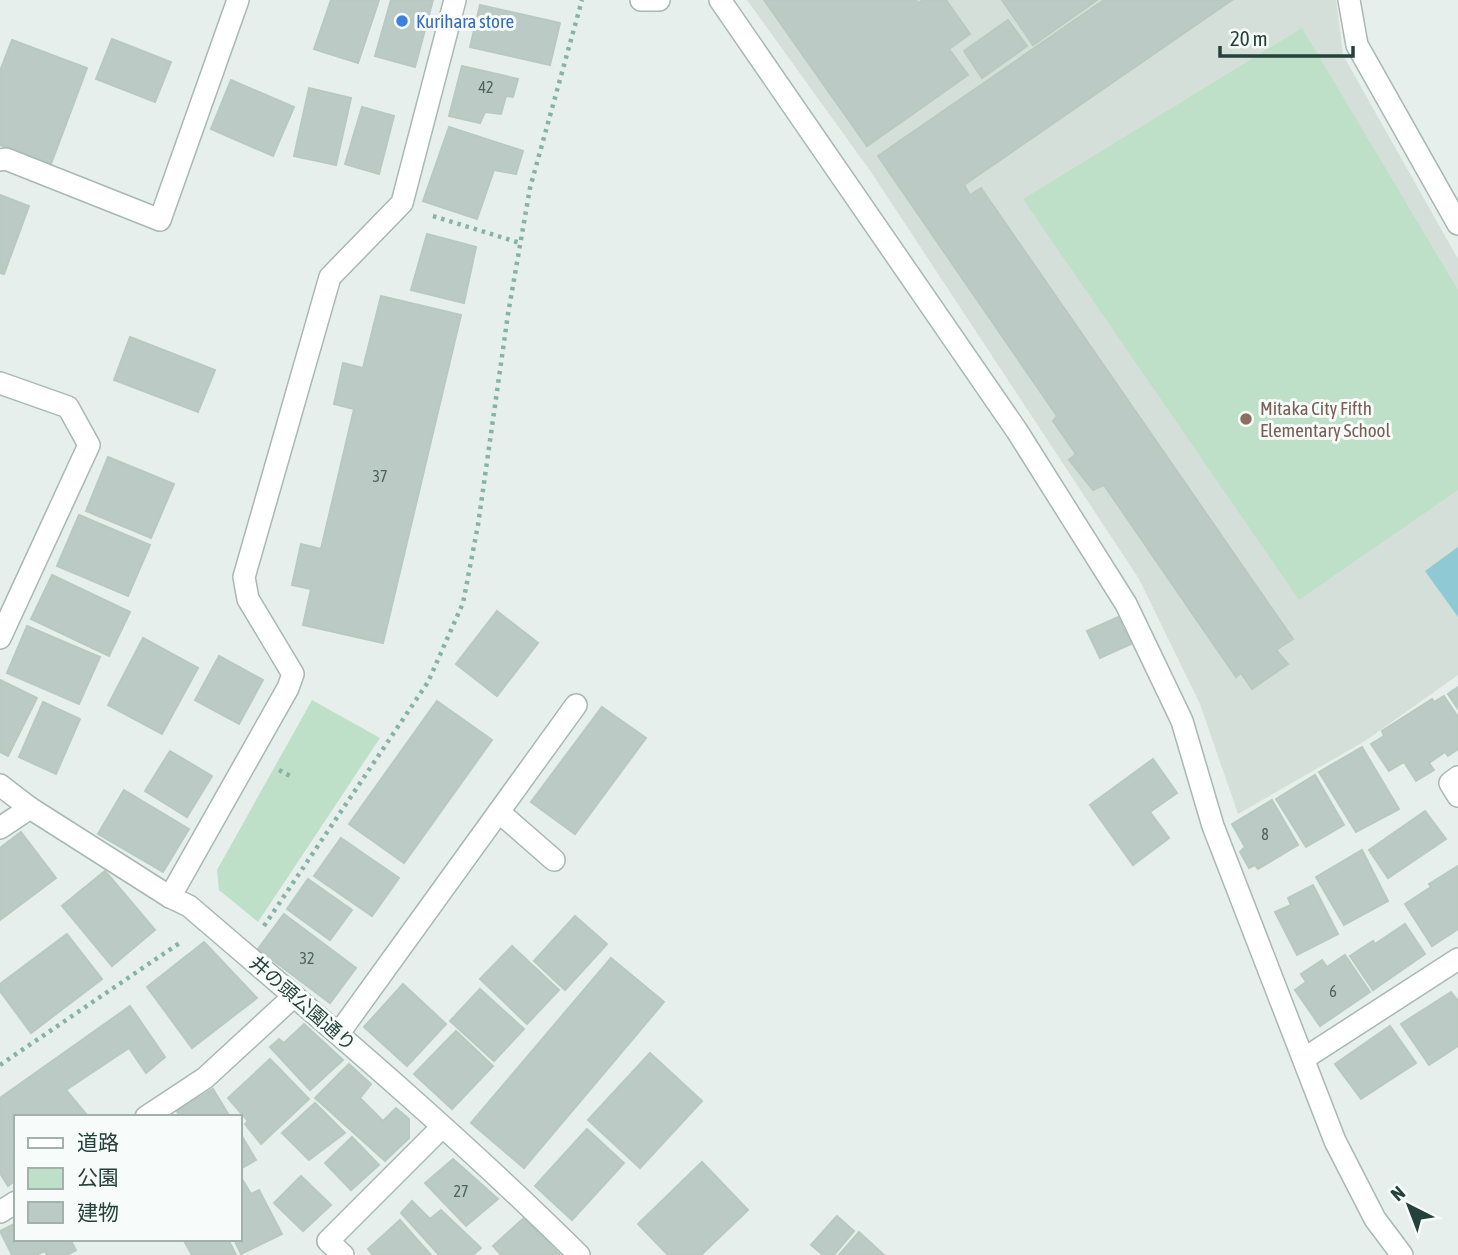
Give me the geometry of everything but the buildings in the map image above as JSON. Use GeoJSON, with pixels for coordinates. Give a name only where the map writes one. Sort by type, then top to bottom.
{"type":"FeatureCollection","features":[{"type":"Feature","properties":{"kind":"street"},"geometry":{"type":"LineString","coordinates":[[0,160],[6,159],[160,220],[239,0]]}},
{"type":"Feature","properties":{"kind":"street"},"geometry":{"type":"LineString","coordinates":[[170,897],[282,699],[293,674],[248,599],[244,576],[330,277],[402,203],[455,0]]}},
{"type":"Feature","properties":{"kind":"street"},"geometry":{"type":"LineString","coordinates":[[640,0],[659,0]]}},
{"type":"Feature","properties":{"kind":"street"},"geometry":{"type":"LineString","coordinates":[[720,0],[1017,431],[1126,604],[1182,721],[1213,826],[1335,1141],[1375,1219],[1402,1255]]}},
{"type":"Feature","properties":{"kind":"street"},"geometry":{"type":"LineString","coordinates":[[1349,0],[1357,44],[1458,224]]}},
{"type":"Feature","properties":{"kind":"street"},"geometry":{"type":"LineString","coordinates":[[0,383],[68,407],[89,445],[0,638]]}},
{"type":"Feature","properties":{"kind":"street"},"geometry":{"type":"LineString","coordinates":[[339,1033],[576,705]]}},
{"type":"Feature","properties":{"kind":"street"},"geometry":{"type":"LineString","coordinates":[[1458,777],[1450,783],[1458,796]]}},
{"type":"Feature","properties":{"kind":"street","name":"井の頭公園通り"},"geometry":{"type":"LineString","coordinates":[[0,785],[30,808],[170,897],[190,906],[339,1033],[514,1191],[579,1255]]}},
{"type":"Feature","properties":{"kind":"street"},"geometry":{"type":"LineString","coordinates":[[0,828],[30,808]]}},
{"type":"Feature","properties":{"kind":"street"},"geometry":{"type":"LineString","coordinates":[[499,812],[554,860]]}},
{"type":"Feature","properties":{"kind":"street"},"geometry":{"type":"LineString","coordinates":[[1305,1058],[1458,960]]}},
{"type":"Feature","properties":{"kind":"street"},"geometry":{"type":"LineString","coordinates":[[149,1115],[205,1078],[294,996]]}},
{"type":"Feature","properties":{"kind":"street"},"geometry":{"type":"LineString","coordinates":[[343,1255],[328,1241],[442,1127]]}},
{"type":"Feature","properties":{"kind":"path"},"geometry":{"type":"LineString","coordinates":[[260,931],[428,682],[463,603],[478,524],[508,314],[530,188],[582,0]]}},
{"type":"Feature","properties":{"kind":"path"},"geometry":{"type":"LineString","coordinates":[[430,215],[520,243]]}},
{"type":"Feature","properties":{"kind":"path"},"geometry":{"type":"LineString","coordinates":[[0,1065],[207,922]]}},
{"type":"Feature","properties":{"kind":"shaded area","name":"Mitaka City Fifth Elementary School"},"geometry":{"type":"Polygon","coordinates":[[[747,0],[1336,0],[1343,55],[1458,259],[1458,675],[1365,741],[1238,814],[1200,704],[1139,579],[871,172],[747,0]]]}},
{"type":"Feature","properties":{"kind":"green space"},"geometry":{"type":"Polygon","coordinates":[[[1302,28],[1458,290],[1458,490],[1299,600],[1023,199],[1302,28]]]}},
{"type":"Feature","properties":{"kind":"green space"},"geometry":{"type":"Polygon","coordinates":[[[312,700],[380,738],[258,922],[219,890],[217,870],[312,700]]]}},
{"type":"Feature","properties":{"kind":"water"},"geometry":{"type":"Polygon","coordinates":[[[1458,547],[1458,617],[1425,571],[1458,547]]]}},
{"type":"Feature","properties":{"kind":"place","name":"Kurihara store"},"geometry":{"type":"Point","coordinates":[402,21]}},
{"type":"Feature","properties":{"kind":"place","name":"Mitaka City Fifth Elementary School"},"geometry":{"type":"Point","coordinates":[1246,419]}}]}
